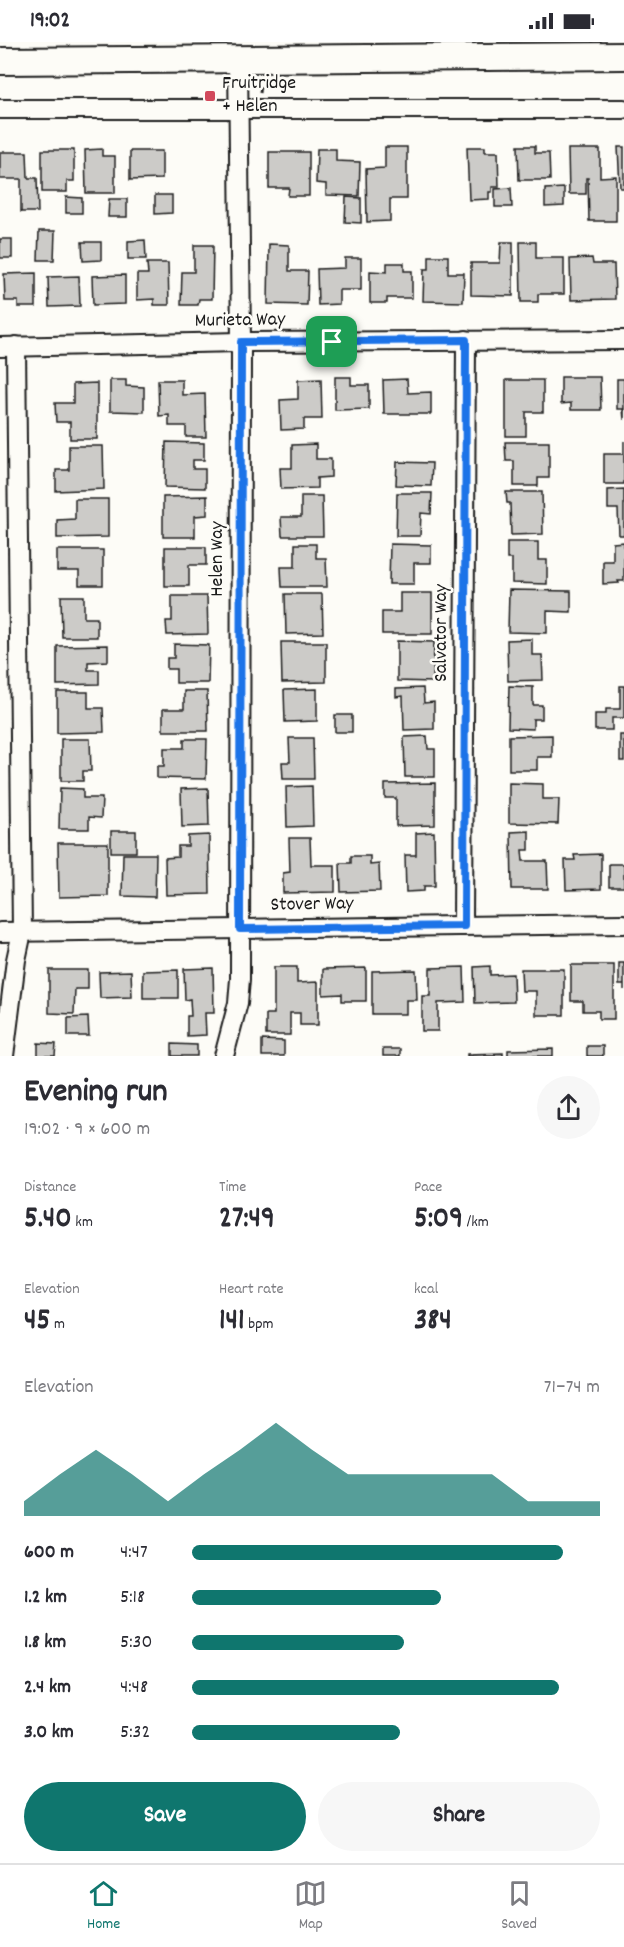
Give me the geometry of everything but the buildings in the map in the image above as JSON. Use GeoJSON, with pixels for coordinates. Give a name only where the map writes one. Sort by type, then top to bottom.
{"type":"FeatureCollection","features":[{"type":"Feature","properties":{"kind":"main road"},"geometry":{"type":"LineString","coordinates":[[0,61],[200,51],[238,59],[421,50],[624,56]]}},
{"type":"Feature","properties":{"kind":"street","name":"Helen Way"},"geometry":{"type":"LineString","coordinates":[[224,1056],[238,1003],[240,979],[241,342],[238,59]]}},
{"type":"Feature","properties":{"kind":"street"},"geometry":{"type":"LineString","coordinates":[[0,110],[624,109]]}},
{"type":"Feature","properties":{"kind":"street","name":"Salvator Way"},"geometry":{"type":"LineString","coordinates":[[464,926],[466,340]]}},
{"type":"Feature","properties":{"kind":"street","name":"Murieta Way"},"geometry":{"type":"LineString","coordinates":[[8,347],[241,342],[624,340]]}},
{"type":"Feature","properties":{"kind":"street"},"geometry":{"type":"LineString","coordinates":[[4,1056],[16,960],[22,932],[8,347]]}},
{"type":"Feature","properties":{"kind":"street","name":"Stover Way"},"geometry":{"type":"LineString","coordinates":[[0,932],[624,924]]}},
{"type":"Feature","properties":{"kind":"place","name":"Fruitridge + Helen"},"geometry":{"type":"Point","coordinates":[210,96]}},
{"type":"Feature","properties":{"kind":"route"},"geometry":{"type":"LineString","coordinates":[[466,340],[464,926],[240,929],[241,342],[332,342],[466,340]]}}]}
